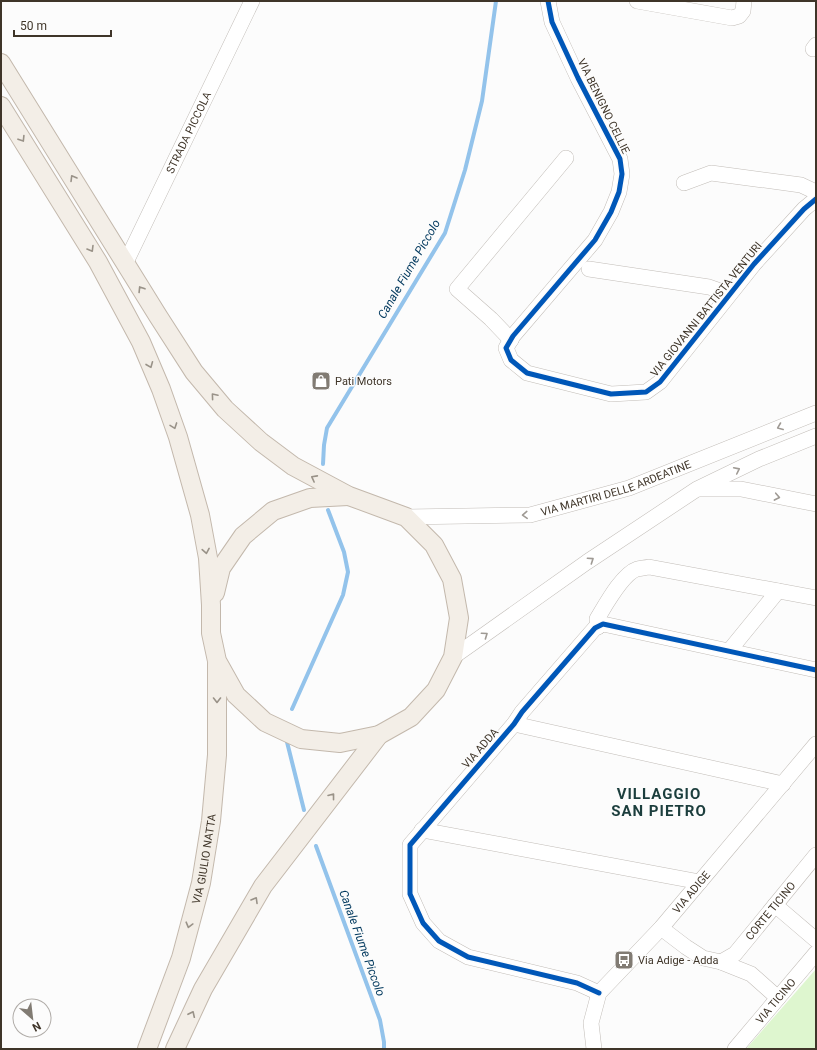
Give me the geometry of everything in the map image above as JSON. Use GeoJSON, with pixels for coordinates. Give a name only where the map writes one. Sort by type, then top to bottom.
{"type":"FeatureCollection","features":[{"type":"Feature","properties":{"kind":"main road"},"geometry":{"type":"LineString","coordinates":[[1,63],[194,372],[224,409],[261,442],[293,466],[349,496],[406,517],[434,545],[452,580],[459,618],[453,657],[436,690],[411,717],[379,735],[340,743],[301,739],[265,722],[236,695],[217,661],[211,633],[208,558],[200,515],[178,437],[141,342],[98,262],[1,106]]}},
{"type":"Feature","properties":{"kind":"main road"},"geometry":{"type":"LineString","coordinates":[[211,605],[222,568],[243,536],[273,512],[310,498],[349,496]]}},
{"type":"Feature","properties":{"kind":"main road","name":"VIA GIULIO NATTA"},"geometry":{"type":"LineString","coordinates":[[147,1049],[181,958],[201,883],[211,821],[218,755],[217,661]]}},
{"type":"Feature","properties":{"kind":"main road"},"geometry":{"type":"LineString","coordinates":[[175,1049],[203,989],[263,886],[379,735]]}},
{"type":"Feature","properties":{"kind":"street","name":"STRADA PICCOLA"},"geometry":{"type":"LineString","coordinates":[[126,264],[252,1]]}},
{"type":"Feature","properties":{"kind":"street","name":"VIA BENIGNO CELLIE"},"geometry":{"type":"LineString","coordinates":[[509,347],[595,240],[611,212],[619,192],[622,174],[620,159],[578,78],[552,22],[548,1]]}},
{"type":"Feature","properties":{"kind":"street"},"geometry":{"type":"LineString","coordinates":[[637,1],[732,18],[739,16],[744,1]]}},
{"type":"Feature","properties":{"kind":"street"},"geometry":{"type":"LineString","coordinates":[[509,347],[491,319],[457,289],[566,158]]}},
{"type":"Feature","properties":{"kind":"street"},"geometry":{"type":"LineString","coordinates":[[684,183],[711,173],[801,185],[816,192]]}},
{"type":"Feature","properties":{"kind":"street","name":"VIA GIOVANNI BATTISTA VENTURI"},"geometry":{"type":"LineString","coordinates":[[509,347],[511,360],[527,373],[612,394],[646,392],[660,382],[754,264],[804,208],[816,198]]}},
{"type":"Feature","properties":{"kind":"street","name":"VIA GIOVANNI BATTISTA VENTURI"},"geometry":{"type":"LineString","coordinates":[[589,269],[709,287],[729,294]]}},
{"type":"Feature","properties":{"kind":"street","name":"VIA MARTIRI DELLE ARDEATINE"},"geometry":{"type":"LineString","coordinates":[[406,517],[530,515],[629,488],[816,413]]}},
{"type":"Feature","properties":{"kind":"street"},"geometry":{"type":"LineString","coordinates":[[453,657],[587,562],[697,489],[759,459],[816,436]]}},
{"type":"Feature","properties":{"kind":"street"},"geometry":{"type":"LineString","coordinates":[[697,489],[741,489],[816,504]]}},
{"type":"Feature","properties":{"kind":"street","name":"VIA ADDA"},"geometry":{"type":"LineString","coordinates":[[599,993],[577,983],[468,957],[439,941],[423,923],[410,894],[410,845],[514,724],[522,712],[595,628],[598,627],[597,619],[616,588],[636,569],[649,567],[816,598]]}},
{"type":"Feature","properties":{"kind":"street"},"geometry":{"type":"LineString","coordinates":[[729,651],[778,591]]}},
{"type":"Feature","properties":{"kind":"street"},"geometry":{"type":"LineString","coordinates":[[598,627],[603,624],[816,670]]}},
{"type":"Feature","properties":{"kind":"street","name":"VIA ADDA"},"geometry":{"type":"LineString","coordinates":[[514,724],[783,784]]}},
{"type":"Feature","properties":{"kind":"street","name":"VIA ADIGE"},"geometry":{"type":"LineString","coordinates":[[599,993],[661,928],[816,744]]}},
{"type":"Feature","properties":{"kind":"street"},"geometry":{"type":"LineString","coordinates":[[422,830],[700,882]]}},
{"type":"Feature","properties":{"kind":"street","name":"CORTE TICINO"},"geometry":{"type":"LineString","coordinates":[[721,962],[735,954],[816,855]]}},
{"type":"Feature","properties":{"kind":"street"},"geometry":{"type":"LineString","coordinates":[[775,905],[816,940]]}},
{"type":"Feature","properties":{"kind":"street"},"geometry":{"type":"LineString","coordinates":[[661,928],[703,958],[721,962],[750,974],[778,998]]}},
{"type":"Feature","properties":{"kind":"street","name":"VIA TICINO"},"geometry":{"type":"LineString","coordinates":[[735,1049],[816,953]]}},
{"type":"Feature","properties":{"kind":"street"},"geometry":{"type":"LineString","coordinates":[[594,1049],[592,1023],[599,993]]}},
{"type":"Feature","properties":{"kind":"green space"},"geometry":{"type":"Polygon","coordinates":[[[816,969],[816,1049],[746,1049],[816,969]]]}},
{"type":"Feature","properties":{"kind":"waterway","name":"Canale Fiume Piccolo"},"geometry":{"type":"LineString","coordinates":[[323,464],[327,428],[445,233],[465,170],[482,101],[496,1]]}},
{"type":"Feature","properties":{"kind":"waterway","name":"Canale Fiume Piccolo"},"geometry":{"type":"LineString","coordinates":[[292,709],[343,595],[348,572],[344,552],[328,510]]}},
{"type":"Feature","properties":{"kind":"waterway","name":"Canale Fiume Piccolo"},"geometry":{"type":"LineString","coordinates":[[287,742],[304,810]]}},
{"type":"Feature","properties":{"kind":"waterway","name":"Canale Fiume Piccolo"},"geometry":{"type":"LineString","coordinates":[[316,846],[380,1020],[384,1049]]}},
{"type":"Feature","properties":{"kind":"cycle path"},"geometry":{"type":"LineString","coordinates":[[548,1],[552,22],[578,78],[620,159],[622,174],[619,192],[611,212],[595,240],[513,336],[506,348],[511,360],[527,373],[611,394],[646,392],[660,382],[754,264],[804,209],[816,199]]}},
{"type":"Feature","properties":{"kind":"cycle path"},"geometry":{"type":"LineString","coordinates":[[599,993],[577,983],[468,957],[439,941],[423,923],[410,894],[410,845],[595,628],[603,624],[816,670]]}},
{"type":"Feature","properties":{"kind":"place","name":"Pati Motors"},"geometry":{"type":"Point","coordinates":[321,381]}},
{"type":"Feature","properties":{"kind":"place","name":"Via Adige - Adda"},"geometry":{"type":"Point","coordinates":[624,960]}},
{"type":"Feature","properties":{"kind":"district","name":"VILLAGGIO SAN PIETRO"},"geometry":{"type":"Point","coordinates":[659,802]}}]}
